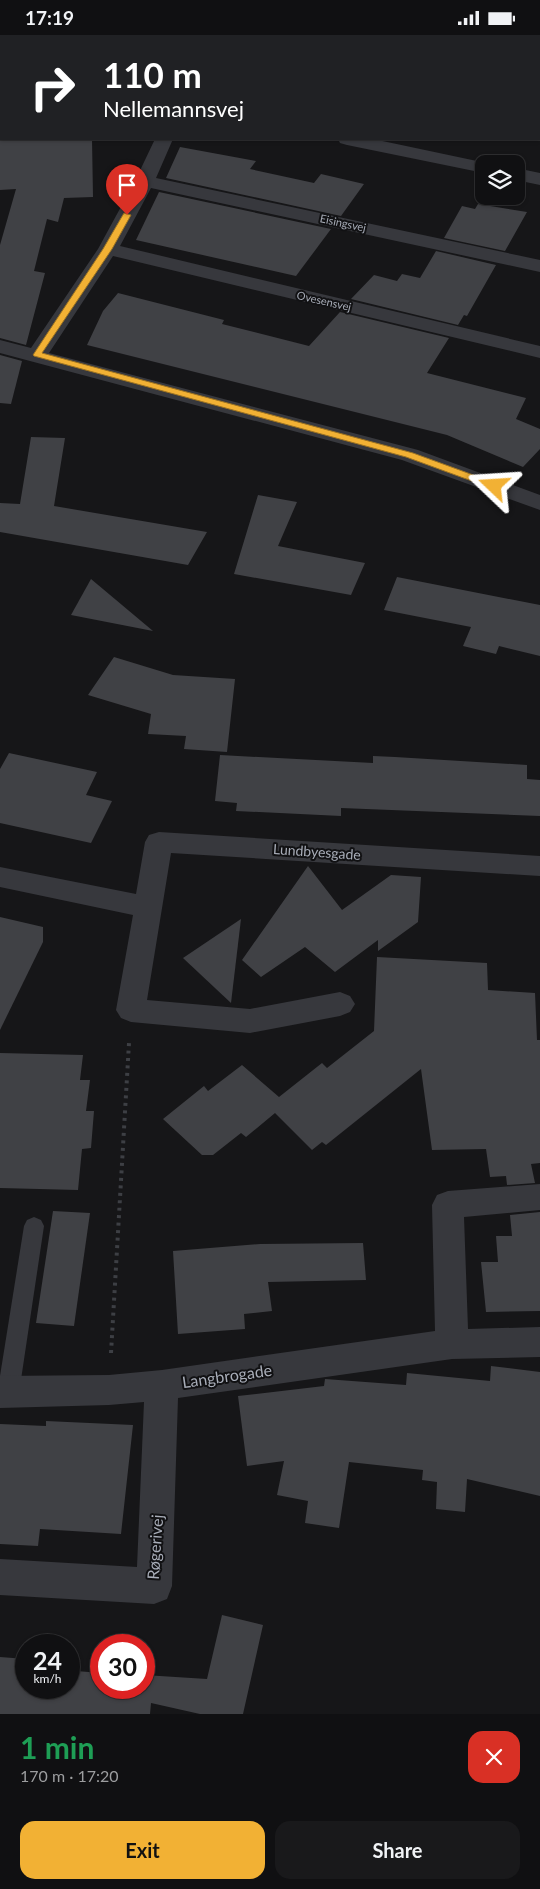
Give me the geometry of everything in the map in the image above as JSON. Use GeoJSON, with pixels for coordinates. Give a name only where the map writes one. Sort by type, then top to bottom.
{"type":"FeatureCollection","features":[{"type":"Feature","properties":{"kind":"street"},"geometry":{"type":"LineString","coordinates":[[37,355],[108,249],[146,181],[164,140]]}},
{"type":"Feature","properties":{"kind":"street"},"geometry":{"type":"LineString","coordinates":[[352,140],[475,165]]}},
{"type":"Feature","properties":{"kind":"street"},"geometry":{"type":"LineString","coordinates":[[525,176],[540,179]]}},
{"type":"Feature","properties":{"kind":"street","name":"Eisingsvej"},"geometry":{"type":"LineString","coordinates":[[146,181],[540,266]]}},
{"type":"Feature","properties":{"kind":"street","name":"Ovesensvej"},"geometry":{"type":"LineString","coordinates":[[108,249],[540,352]]}},
{"type":"Feature","properties":{"kind":"street"},"geometry":{"type":"LineString","coordinates":[[0,346],[410,455],[540,503]]}},
{"type":"Feature","properties":{"kind":"street","name":"Lundbyesgade"},"geometry":{"type":"LineString","coordinates":[[130,1009],[159,842],[540,866]]}},
{"type":"Feature","properties":{"kind":"street"},"geometry":{"type":"LineString","coordinates":[[0,877],[148,907]]}},
{"type":"Feature","properties":{"kind":"street"},"geometry":{"type":"LineString","coordinates":[[130,1009],[250,1021],[340,1004]]}},
{"type":"Feature","properties":{"kind":"street"},"geometry":{"type":"LineString","coordinates":[[452,1344],[448,1205],[540,1197]]}},
{"type":"Feature","properties":{"kind":"street","name":"Langbrogade"},"geometry":{"type":"LineString","coordinates":[[4,1393],[109,1390],[162,1385],[452,1344],[540,1341]]}},
{"type":"Feature","properties":{"kind":"street","name":"Røgerivej"},"geometry":{"type":"LineString","coordinates":[[0,1577],[154,1586],[162,1385]]}},
{"type":"Feature","properties":{"kind":"lane"},"geometry":{"type":"LineString","coordinates":[[4,1393],[34,1226]]}},
{"type":"Feature","properties":{"kind":"path"},"geometry":{"type":"LineString","coordinates":[[109,1390],[130,1009]]}},
{"type":"Feature","properties":{"kind":"building"},"geometry":{"type":"Polygon","coordinates":[[[0,140],[92,140],[93,197],[64,198],[58,222],[47,219],[34,271],[45,273],[26,345],[0,338],[0,245],[16,189],[0,190],[0,140]]]}},
{"type":"Feature","properties":{"kind":"building"},"geometry":{"type":"Polygon","coordinates":[[[180,147],[256,161],[250,169],[314,183],[321,174],[364,184],[341,216],[166,178],[180,147]]]}},
{"type":"Feature","properties":{"kind":"building"},"geometry":{"type":"Polygon","coordinates":[[[159,192],[331,229],[296,276],[136,240],[159,192]]]}},
{"type":"Feature","properties":{"kind":"building"},"geometry":{"type":"Polygon","coordinates":[[[477,205],[484,205],[527,212],[505,251],[444,238],[462,206],[475,209],[477,205]]]}},
{"type":"Feature","properties":{"kind":"building"},"geometry":{"type":"Polygon","coordinates":[[[436,251],[496,265],[467,316],[464,315],[458,325],[351,299],[374,275],[397,281],[402,274],[420,278],[436,251]]]}},
{"type":"Feature","properties":{"kind":"building"},"geometry":{"type":"Polygon","coordinates":[[[118,293],[224,320],[222,324],[309,346],[340,312],[449,338],[427,373],[526,398],[516,419],[540,429],[540,449],[523,467],[447,435],[87,345],[103,311],[118,293]]]}},
{"type":"Feature","properties":{"kind":"building"},"geometry":{"type":"Polygon","coordinates":[[[0,355],[22,361],[11,404],[0,403],[0,355]]]}},
{"type":"Feature","properties":{"kind":"building"},"geometry":{"type":"Polygon","coordinates":[[[31,437],[65,438],[54,506],[207,532],[188,565],[0,532],[0,503],[20,504],[31,437]]]}},
{"type":"Feature","properties":{"kind":"building"},"geometry":{"type":"Polygon","coordinates":[[[258,495],[297,502],[278,546],[365,563],[351,595],[234,574],[258,495]]]}},
{"type":"Feature","properties":{"kind":"building"},"geometry":{"type":"Polygon","coordinates":[[[397,577],[540,605],[540,656],[499,646],[496,654],[463,646],[471,627],[384,610],[397,577]]]}},
{"type":"Feature","properties":{"kind":"building"},"geometry":{"type":"Polygon","coordinates":[[[91,579],[153,631],[71,615],[91,579]]]}},
{"type":"Feature","properties":{"kind":"building"},"geometry":{"type":"Polygon","coordinates":[[[114,657],[173,675],[235,679],[227,752],[184,749],[186,736],[148,734],[151,714],[88,695],[114,657]]]}},
{"type":"Feature","properties":{"kind":"building"},"geometry":{"type":"Polygon","coordinates":[[[9,753],[97,772],[86,795],[112,801],[91,843],[0,823],[0,769],[9,753]]]}},
{"type":"Feature","properties":{"kind":"building"},"geometry":{"type":"Polygon","coordinates":[[[220,755],[373,763],[373,756],[527,765],[527,779],[540,780],[540,816],[341,808],[341,816],[236,811],[237,803],[215,801],[220,755]]]}},
{"type":"Feature","properties":{"kind":"building"},"geometry":{"type":"Polygon","coordinates":[[[308,866],[342,910],[391,875],[421,877],[418,922],[378,951],[378,940],[335,972],[305,947],[261,977],[242,960],[308,866]]]}},
{"type":"Feature","properties":{"kind":"building"},"geometry":{"type":"Polygon","coordinates":[[[0,917],[43,927],[43,942],[0,1030],[0,917]]]}},
{"type":"Feature","properties":{"kind":"building"},"geometry":{"type":"Polygon","coordinates":[[[241,919],[231,1003],[183,958],[241,919]]]}},
{"type":"Feature","properties":{"kind":"building"},"geometry":{"type":"Polygon","coordinates":[[[377,957],[487,963],[488,990],[535,993],[537,1040],[540,1040],[540,1163],[531,1164],[535,1183],[507,1185],[506,1176],[490,1177],[486,1149],[432,1150],[421,1069],[326,1145],[322,1142],[312,1150],[275,1113],[246,1137],[241,1133],[213,1155],[202,1155],[163,1119],[204,1086],[208,1091],[242,1065],[279,1097],[322,1063],[327,1068],[374,1031],[377,957]]]}},
{"type":"Feature","properties":{"kind":"building"},"geometry":{"type":"Polygon","coordinates":[[[0,1053],[83,1055],[80,1080],[90,1080],[86,1111],[94,1111],[91,1148],[82,1149],[78,1190],[0,1188],[0,1053]]]}},
{"type":"Feature","properties":{"kind":"building"},"geometry":{"type":"Polygon","coordinates":[[[53,1211],[90,1213],[74,1326],[36,1323],[53,1211]]]}},
{"type":"Feature","properties":{"kind":"building"},"geometry":{"type":"Polygon","coordinates":[[[540,1212],[540,1311],[486,1312],[481,1262],[498,1262],[496,1236],[512,1236],[510,1215],[540,1212]]]}},
{"type":"Feature","properties":{"kind":"building"},"geometry":{"type":"Polygon","coordinates":[[[363,1243],[366,1280],[268,1282],[272,1311],[244,1314],[245,1329],[178,1334],[173,1251],[260,1244],[363,1243]]]}},
{"type":"Feature","properties":{"kind":"building"},"geometry":{"type":"Polygon","coordinates":[[[491,1366],[540,1372],[540,1496],[467,1479],[465,1512],[436,1509],[437,1482],[422,1480],[423,1470],[349,1462],[339,1528],[305,1523],[308,1501],[277,1495],[284,1461],[247,1466],[238,1396],[324,1386],[325,1379],[406,1385],[407,1373],[490,1381],[491,1366]]]}},
{"type":"Feature","properties":{"kind":"building"},"geometry":{"type":"Polygon","coordinates":[[[46,1421],[133,1425],[121,1534],[40,1529],[38,1546],[0,1544],[0,1424],[46,1426],[46,1421]]]}},
{"type":"Feature","properties":{"kind":"building"},"geometry":{"type":"Polygon","coordinates":[[[222,1615],[263,1625],[243,1714],[200,1714],[151,1703],[150,1714],[0,1714],[0,1657],[15,1658],[15,1699],[80,1699],[80,1671],[90,1672],[90,1699],[155,1699],[155,1676],[207,1679],[222,1615]]]}},
{"type":"Feature","properties":{"kind":"route"},"geometry":{"type":"LineString","coordinates":[[127,215],[108,249],[37,355],[410,455],[494,486]]}}]}
